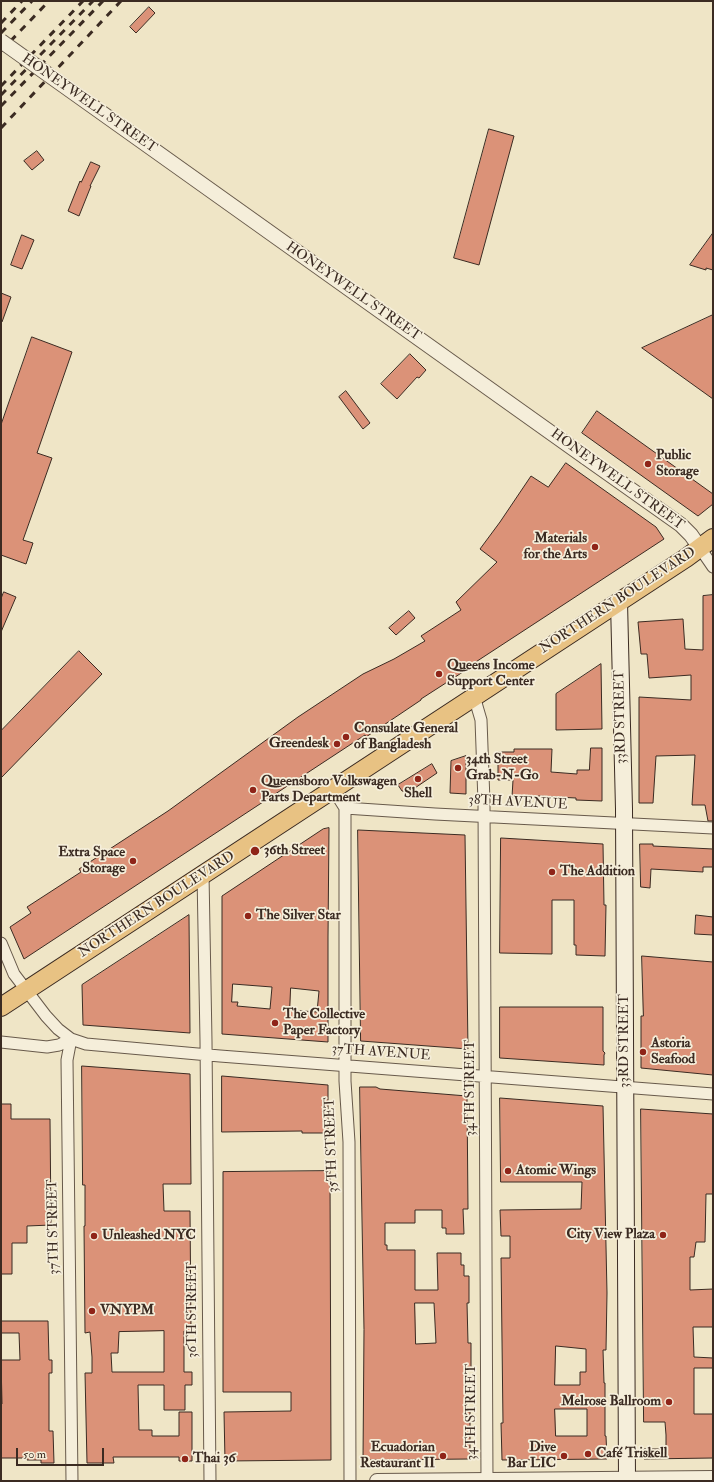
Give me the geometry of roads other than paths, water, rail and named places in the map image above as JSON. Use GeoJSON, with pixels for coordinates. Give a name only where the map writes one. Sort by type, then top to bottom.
{"type":"FeatureCollection","features":[{"type":"Feature","properties":{"kind":"main road","name":"NORTHERN BOULEVARD"},"geometry":{"type":"LineString","coordinates":[[1,1007],[706,543]]}},
{"type":"Feature","properties":{"kind":"main road","name":"33RD STREET"},"geometry":{"type":"LineString","coordinates":[[618,602],[624,823],[627,1480]]}},
{"type":"Feature","properties":{"kind":"street","name":"HONEYWELL STREET"},"geometry":{"type":"LineString","coordinates":[[1,41],[681,525],[690,535],[706,543]]}},
{"type":"Feature","properties":{"kind":"street"},"geometry":{"type":"LineString","coordinates":[[706,543],[713,567]]}},
{"type":"Feature","properties":{"kind":"street","name":"34TH STREET"},"geometry":{"type":"LineString","coordinates":[[474,696],[481,720],[484,816],[488,1481]]}},
{"type":"Feature","properties":{"kind":"street"},"geometry":{"type":"LineString","coordinates":[[333,789],[345,808]]}},
{"type":"Feature","properties":{"kind":"street","name":"38TH AVENUE"},"geometry":{"type":"LineString","coordinates":[[345,808],[713,828]]}},
{"type":"Feature","properties":{"kind":"street","name":"35TH STREET"},"geometry":{"type":"LineString","coordinates":[[345,808],[346,1066],[349,1150],[350,1481]]}},
{"type":"Feature","properties":{"kind":"street","name":"36TH STREET"},"geometry":{"type":"LineString","coordinates":[[203,874],[210,1481]]}},
{"type":"Feature","properties":{"kind":"street"},"geometry":{"type":"LineString","coordinates":[[1,943],[14,974],[50,1021],[70,1039],[59,1045],[47,1048],[1,1042]]}},
{"type":"Feature","properties":{"kind":"street","name":"37TH AVENUE"},"geometry":{"type":"LineString","coordinates":[[70,1039],[93,1045],[206,1055],[713,1094]]}},
{"type":"Feature","properties":{"kind":"street","name":"37TH STREET"},"geometry":{"type":"LineString","coordinates":[[70,1039],[67,1068],[72,1481]]}},
{"type":"Feature","properties":{"kind":"street"},"geometry":{"type":"LineString","coordinates":[[377,1481],[627,1480],[713,1478]]}},
{"type":"Feature","properties":{"kind":"railway"},"geometry":{"type":"LineString","coordinates":[[1,23],[22,1]]}},
{"type":"Feature","properties":{"kind":"railway"},"geometry":{"type":"LineString","coordinates":[[1,33],[32,1]]}},
{"type":"Feature","properties":{"kind":"railway"},"geometry":{"type":"LineString","coordinates":[[1,51],[49,1]]}},
{"type":"Feature","properties":{"kind":"railway"},"geometry":{"type":"LineString","coordinates":[[1,86],[83,1]]}},
{"type":"Feature","properties":{"kind":"railway"},"geometry":{"type":"LineString","coordinates":[[1,95],[93,1]]}},
{"type":"Feature","properties":{"kind":"railway"},"geometry":{"type":"LineString","coordinates":[[1,106],[103,1]]}},
{"type":"Feature","properties":{"kind":"railway"},"geometry":{"type":"LineString","coordinates":[[1,128],[121,1]]}},
{"type":"Feature","properties":{"kind":"place","name":"Public Storage"},"geometry":{"type":"Point","coordinates":[648,464]}},
{"type":"Feature","properties":{"kind":"place","name":"Materials for the Arts"},"geometry":{"type":"Point","coordinates":[595,547]}},
{"type":"Feature","properties":{"kind":"place","name":"Queens Income Support Center"},"geometry":{"type":"Point","coordinates":[439,674]}},
{"type":"Feature","properties":{"kind":"place","name":"Consulate General of Bangladesh"},"geometry":{"type":"Point","coordinates":[346,737]}},
{"type":"Feature","properties":{"kind":"place","name":"Greendesk"},"geometry":{"type":"Point","coordinates":[337,744]}},
{"type":"Feature","properties":{"kind":"place","name":"34th Street Grab-N-Go"},"geometry":{"type":"Point","coordinates":[458,768]}},
{"type":"Feature","properties":{"kind":"place","name":"Shell"},"geometry":{"type":"Point","coordinates":[418,779]}},
{"type":"Feature","properties":{"kind":"place","name":"Queensboro Volkswagen Parts Department"},"geometry":{"type":"Point","coordinates":[253,790]}},
{"type":"Feature","properties":{"kind":"place","name":"36th Street"},"geometry":{"type":"Point","coordinates":[255,851]}},
{"type":"Feature","properties":{"kind":"place","name":"Extra Space Storage"},"geometry":{"type":"Point","coordinates":[133,861]}},
{"type":"Feature","properties":{"kind":"place","name":"The Addition"},"geometry":{"type":"Point","coordinates":[552,872]}},
{"type":"Feature","properties":{"kind":"place","name":"The Silver Star"},"geometry":{"type":"Point","coordinates":[248,916]}},
{"type":"Feature","properties":{"kind":"place","name":"The Collective Paper Factory"},"geometry":{"type":"Point","coordinates":[275,1023]}},
{"type":"Feature","properties":{"kind":"place","name":"Astoria Seafood"},"geometry":{"type":"Point","coordinates":[643,1052]}},
{"type":"Feature","properties":{"kind":"place","name":"Atomic Wings"},"geometry":{"type":"Point","coordinates":[508,1171]}},
{"type":"Feature","properties":{"kind":"place","name":"City View Plaza"},"geometry":{"type":"Point","coordinates":[663,1235]}},
{"type":"Feature","properties":{"kind":"place","name":"Unleashed NYC"},"geometry":{"type":"Point","coordinates":[94,1236]}},
{"type":"Feature","properties":{"kind":"place","name":"VNYPM"},"geometry":{"type":"Point","coordinates":[92,1311]}},
{"type":"Feature","properties":{"kind":"place","name":"Melrose Ballroom"},"geometry":{"type":"Point","coordinates":[669,1402]}},
{"type":"Feature","properties":{"kind":"place","name":"Café Triskell"},"geometry":{"type":"Point","coordinates":[588,1454]}},
{"type":"Feature","properties":{"kind":"place","name":"Ecuadorian Restaurant II"},"geometry":{"type":"Point","coordinates":[443,1456]}},
{"type":"Feature","properties":{"kind":"place","name":"Dive Bar LIC"},"geometry":{"type":"Point","coordinates":[564,1456]}},
{"type":"Feature","properties":{"kind":"place","name":"Thai 36"},"geometry":{"type":"Point","coordinates":[185,1459]}}]}
